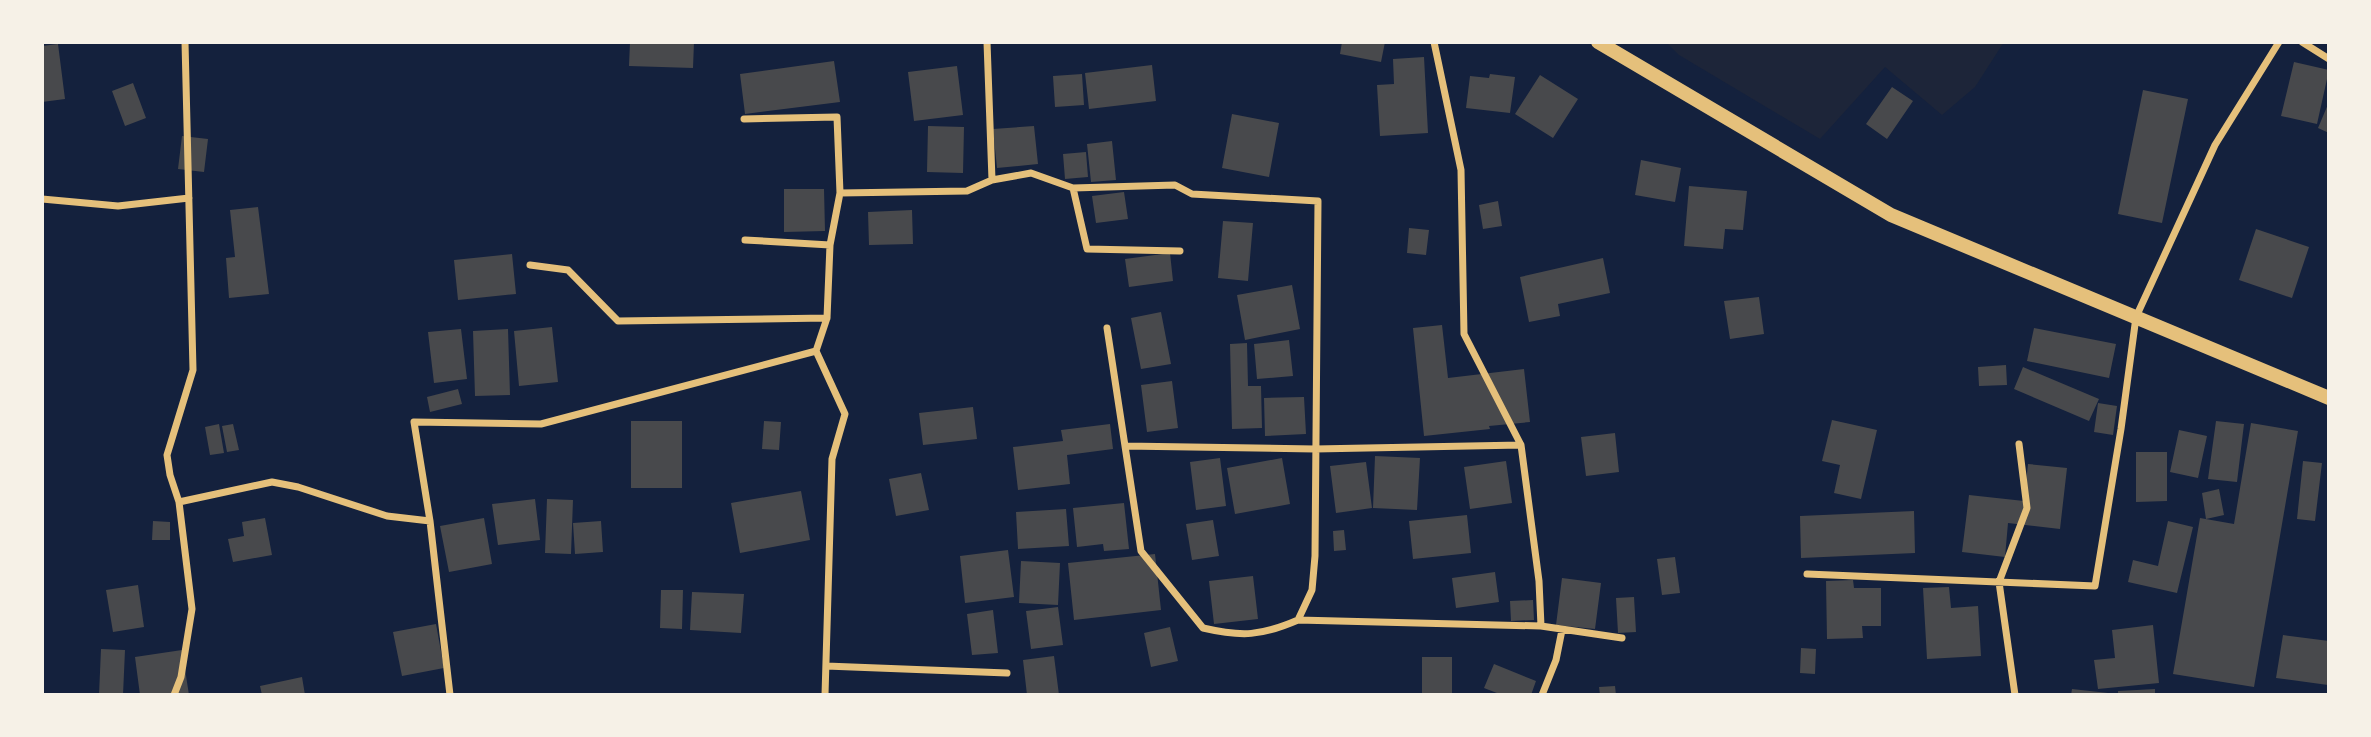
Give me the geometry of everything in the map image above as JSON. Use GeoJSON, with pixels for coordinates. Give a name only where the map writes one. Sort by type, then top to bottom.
{"type":"FeatureCollection","features":[{"type":"Feature","properties":{"kind":"main road"},"geometry":{"type":"LineString","coordinates":[[1598,42],[1891,215],[2329,398]]}},
{"type":"Feature","properties":{"kind":"street"},"geometry":{"type":"LineString","coordinates":[[174,695],[181,677],[192,609],[179,502],[167,455],[193,370],[186,42]]}},
{"type":"Feature","properties":{"kind":"street"},"geometry":{"type":"LineString","coordinates":[[987,42],[992,180]]}},
{"type":"Feature","properties":{"kind":"street"},"geometry":{"type":"LineString","coordinates":[[1434,42],[1461,170],[1464,334],[1521,445],[1539,581],[1541,626]]}},
{"type":"Feature","properties":{"kind":"street"},"geometry":{"type":"LineString","coordinates":[[1807,574],[2095,586],[2122,429],[2136,317],[2215,145],[2279,42]]}},
{"type":"Feature","properties":{"kind":"street"},"geometry":{"type":"LineString","coordinates":[[2302,42],[2329,59]]}},
{"type":"Feature","properties":{"kind":"street"},"geometry":{"type":"LineString","coordinates":[[744,118],[837,117],[840,193],[830,245],[827,318],[816,351],[845,414],[832,459],[825,695]]}},
{"type":"Feature","properties":{"kind":"street"},"geometry":{"type":"LineString","coordinates":[[840,193],[967,191],[992,180],[1031,173],[1073,188],[1175,185],[1192,194],[1318,201],[1315,556],[1312,590],[1298,620]]}},
{"type":"Feature","properties":{"kind":"street"},"geometry":{"type":"LineString","coordinates":[[1073,188],[1087,249],[1180,251]]}},
{"type":"Feature","properties":{"kind":"street"},"geometry":{"type":"LineString","coordinates":[[42,199],[118,206],[189,198]]}},
{"type":"Feature","properties":{"kind":"street"},"geometry":{"type":"LineString","coordinates":[[745,240],[830,245]]}},
{"type":"Feature","properties":{"kind":"street"},"geometry":{"type":"LineString","coordinates":[[530,265],[568,270],[618,321],[827,318]]}},
{"type":"Feature","properties":{"kind":"street"},"geometry":{"type":"LineString","coordinates":[[1107,328],[1141,551],[1203,628],[1243,634],[1271,631],[1298,620],[1541,626],[1622,638]]}},
{"type":"Feature","properties":{"kind":"street"},"geometry":{"type":"LineString","coordinates":[[450,695],[430,521],[414,422],[541,424],[816,351]]}},
{"type":"Feature","properties":{"kind":"street"},"geometry":{"type":"LineString","coordinates":[[2015,695],[1999,582],[2027,508],[2019,443]]}},
{"type":"Feature","properties":{"kind":"street"},"geometry":{"type":"LineString","coordinates":[[1125,446],[1315,449],[1521,445]]}},
{"type":"Feature","properties":{"kind":"street"},"geometry":{"type":"LineString","coordinates":[[179,502],[272,482],[298,486],[387,516],[430,521]]}},
{"type":"Feature","properties":{"kind":"street"},"geometry":{"type":"LineString","coordinates":[[1542,695],[1556,660],[1562,630]]}},
{"type":"Feature","properties":{"kind":"street"},"geometry":{"type":"LineString","coordinates":[[825,666],[1007,673]]}},
{"type":"Feature","properties":{"kind":"shaded area"},"geometry":{"type":"Polygon","coordinates":[[[1666,42],[2004,42],[1975,87],[1942,115],[1885,67],[1820,139],[1679,55],[1666,42]]]}},
{"type":"Feature","properties":{"kind":"building"},"geometry":{"type":"Polygon","coordinates":[[[630,42],[694,42],[693,68],[629,66],[630,42]]]}},
{"type":"Feature","properties":{"kind":"building"},"geometry":{"type":"Polygon","coordinates":[[[1342,42],[1385,42],[1381,62],[1340,54],[1342,42]]]}},
{"type":"Feature","properties":{"kind":"building"},"geometry":{"type":"Polygon","coordinates":[[[58,44],[65,99],[42,102],[42,46],[58,44]]]}},
{"type":"Feature","properties":{"kind":"building"},"geometry":{"type":"Polygon","coordinates":[[[1424,57],[1428,133],[1380,136],[1377,85],[1394,84],[1393,59],[1424,57]]]}},
{"type":"Feature","properties":{"kind":"building"},"geometry":{"type":"Polygon","coordinates":[[[834,61],[840,102],[745,114],[740,74],[834,61]]]}},
{"type":"Feature","properties":{"kind":"building"},"geometry":{"type":"Polygon","coordinates":[[[2294,62],[2329,70],[2317,124],[2281,116],[2294,62]]]}},
{"type":"Feature","properties":{"kind":"building"},"geometry":{"type":"Polygon","coordinates":[[[1152,65],[1156,101],[1089,109],[1085,73],[1152,65]]]}},
{"type":"Feature","properties":{"kind":"building"},"geometry":{"type":"Polygon","coordinates":[[[957,66],[963,115],[914,121],[908,72],[957,66]]]}},
{"type":"Feature","properties":{"kind":"building"},"geometry":{"type":"Polygon","coordinates":[[[1082,74],[1084,105],[1055,107],[1053,76],[1082,74]]]}},
{"type":"Feature","properties":{"kind":"building"},"geometry":{"type":"Polygon","coordinates":[[[1490,74],[1515,77],[1510,113],[1466,108],[1470,76],[1489,78],[1490,74]]]}},
{"type":"Feature","properties":{"kind":"building"},"geometry":{"type":"Polygon","coordinates":[[[1540,75],[1578,99],[1553,138],[1515,114],[1540,75]]]}},
{"type":"Feature","properties":{"kind":"building"},"geometry":{"type":"Polygon","coordinates":[[[133,83],[146,118],[125,126],[112,91],[133,83]]]}},
{"type":"Feature","properties":{"kind":"building"},"geometry":{"type":"Polygon","coordinates":[[[1892,87],[1913,101],[1887,139],[1866,124],[1892,87]]]}},
{"type":"Feature","properties":{"kind":"building"},"geometry":{"type":"Polygon","coordinates":[[[2143,90],[2188,99],[2162,223],[2118,214],[2143,90]]]}},
{"type":"Feature","properties":{"kind":"building"},"geometry":{"type":"Polygon","coordinates":[[[2329,102],[2329,133],[2318,128],[2329,102]]]}},
{"type":"Feature","properties":{"kind":"building"},"geometry":{"type":"Polygon","coordinates":[[[1232,114],[1279,123],[1269,177],[1222,168],[1232,114]]]}},
{"type":"Feature","properties":{"kind":"building"},"geometry":{"type":"Polygon","coordinates":[[[928,126],[964,127],[963,173],[927,172],[928,126]]]}},
{"type":"Feature","properties":{"kind":"building"},"geometry":{"type":"Polygon","coordinates":[[[1034,126],[1038,164],[997,168],[993,129],[1034,126]]]}},
{"type":"Feature","properties":{"kind":"building"},"geometry":{"type":"Polygon","coordinates":[[[182,136],[208,139],[204,172],[178,169],[182,136]]]}},
{"type":"Feature","properties":{"kind":"building"},"geometry":{"type":"Polygon","coordinates":[[[1112,141],[1116,180],[1091,182],[1087,144],[1112,141]]]}},
{"type":"Feature","properties":{"kind":"building"},"geometry":{"type":"Polygon","coordinates":[[[1086,152],[1088,177],[1065,179],[1063,154],[1086,152]]]}},
{"type":"Feature","properties":{"kind":"building"},"geometry":{"type":"Polygon","coordinates":[[[1641,160],[1681,168],[1675,202],[1635,195],[1641,160]]]}},
{"type":"Feature","properties":{"kind":"building"},"geometry":{"type":"Polygon","coordinates":[[[1689,186],[1747,191],[1743,230],[1725,229],[1723,249],[1684,246],[1689,186]]]}},
{"type":"Feature","properties":{"kind":"building"},"geometry":{"type":"Polygon","coordinates":[[[784,189],[824,189],[825,231],[784,232],[784,189]]]}},
{"type":"Feature","properties":{"kind":"building"},"geometry":{"type":"Polygon","coordinates":[[[1124,192],[1128,219],[1096,223],[1092,196],[1124,192]]]}},
{"type":"Feature","properties":{"kind":"building"},"geometry":{"type":"Polygon","coordinates":[[[1498,201],[1502,226],[1483,229],[1479,205],[1498,201]]]}},
{"type":"Feature","properties":{"kind":"building"},"geometry":{"type":"Polygon","coordinates":[[[258,207],[269,294],[229,298],[226,258],[235,257],[230,210],[258,207]]]}},
{"type":"Feature","properties":{"kind":"building"},"geometry":{"type":"Polygon","coordinates":[[[912,210],[913,244],[869,245],[868,212],[912,210]]]}},
{"type":"Feature","properties":{"kind":"building"},"geometry":{"type":"Polygon","coordinates":[[[1223,221],[1253,223],[1248,281],[1218,278],[1223,221]]]}},
{"type":"Feature","properties":{"kind":"building"},"geometry":{"type":"Polygon","coordinates":[[[1409,228],[1429,230],[1426,255],[1407,253],[1409,228]]]}},
{"type":"Feature","properties":{"kind":"building"},"geometry":{"type":"Polygon","coordinates":[[[2256,229],[2309,247],[2292,298],[2239,280],[2256,229]]]}},
{"type":"Feature","properties":{"kind":"building"},"geometry":{"type":"Polygon","coordinates":[[[1170,253],[1173,281],[1129,287],[1125,259],[1170,253]]]}},
{"type":"Feature","properties":{"kind":"building"},"geometry":{"type":"Polygon","coordinates":[[[512,254],[516,294],[458,300],[454,260],[512,254]]]}},
{"type":"Feature","properties":{"kind":"building"},"geometry":{"type":"Polygon","coordinates":[[[1603,258],[1610,293],[1558,304],[1560,316],[1529,322],[1520,277],[1603,258]]]}},
{"type":"Feature","properties":{"kind":"building"},"geometry":{"type":"Polygon","coordinates":[[[1292,285],[1300,329],[1245,340],[1237,295],[1292,285]]]}},
{"type":"Feature","properties":{"kind":"building"},"geometry":{"type":"Polygon","coordinates":[[[1759,297],[1764,334],[1730,339],[1724,301],[1759,297]]]}},
{"type":"Feature","properties":{"kind":"building"},"geometry":{"type":"Polygon","coordinates":[[[1161,312],[1171,364],[1141,369],[1131,318],[1161,312]]]}},
{"type":"Feature","properties":{"kind":"building"},"geometry":{"type":"Polygon","coordinates":[[[1442,325],[1448,378],[1524,369],[1530,422],[1424,436],[1413,328],[1442,325]]]}},
{"type":"Feature","properties":{"kind":"building"},"geometry":{"type":"Polygon","coordinates":[[[552,327],[558,382],[519,386],[514,331],[552,327]]]}},
{"type":"Feature","properties":{"kind":"building"},"geometry":{"type":"Polygon","coordinates":[[[2034,328],[2116,344],[2109,378],[2027,361],[2034,328]]]}},
{"type":"Feature","properties":{"kind":"building"},"geometry":{"type":"Polygon","coordinates":[[[461,329],[467,379],[434,383],[428,332],[461,329]]]}},
{"type":"Feature","properties":{"kind":"building"},"geometry":{"type":"Polygon","coordinates":[[[508,329],[510,395],[475,396],[473,331],[508,329]]]}},
{"type":"Feature","properties":{"kind":"building"},"geometry":{"type":"Polygon","coordinates":[[[1289,340],[1293,376],[1257,379],[1254,344],[1289,340]]]}},
{"type":"Feature","properties":{"kind":"building"},"geometry":{"type":"Polygon","coordinates":[[[1247,343],[1248,386],[1261,386],[1262,428],[1232,429],[1230,344],[1247,343]]]}},
{"type":"Feature","properties":{"kind":"building"},"geometry":{"type":"Polygon","coordinates":[[[2006,365],[2007,385],[1979,386],[1978,367],[2006,365]]]}},
{"type":"Feature","properties":{"kind":"building"},"geometry":{"type":"Polygon","coordinates":[[[2023,367],[2099,399],[2089,421],[2014,389],[2023,367]]]}},
{"type":"Feature","properties":{"kind":"building"},"geometry":{"type":"Polygon","coordinates":[[[1172,381],[1178,428],[1147,432],[1141,385],[1172,381]]]}},
{"type":"Feature","properties":{"kind":"building"},"geometry":{"type":"Polygon","coordinates":[[[458,389],[462,404],[430,412],[427,397],[458,389]]]}},
{"type":"Feature","properties":{"kind":"building"},"geometry":{"type":"Polygon","coordinates":[[[1304,397],[1306,434],[1265,436],[1264,398],[1304,397]]]}},
{"type":"Feature","properties":{"kind":"building"},"geometry":{"type":"Polygon","coordinates":[[[2098,403],[2117,406],[2113,435],[2094,432],[2098,403]]]}},
{"type":"Feature","properties":{"kind":"building"},"geometry":{"type":"Polygon","coordinates":[[[973,407],[977,439],[923,445],[919,413],[973,407]]]}},
{"type":"Feature","properties":{"kind":"building"},"geometry":{"type":"Polygon","coordinates":[[[1832,420],[1877,430],[1861,499],[1834,493],[1840,465],[1822,461],[1832,420]]]}},
{"type":"Feature","properties":{"kind":"building"},"geometry":{"type":"Polygon","coordinates":[[[631,421],[682,421],[682,488],[631,488],[631,421]]]}},
{"type":"Feature","properties":{"kind":"building"},"geometry":{"type":"Polygon","coordinates":[[[764,421],[781,422],[779,450],[762,449],[764,421]]]}},
{"type":"Feature","properties":{"kind":"building"},"geometry":{"type":"Polygon","coordinates":[[[2216,421],[2244,424],[2237,482],[2208,479],[2216,421]]]}},
{"type":"Feature","properties":{"kind":"building"},"geometry":{"type":"Polygon","coordinates":[[[2251,423],[2298,431],[2254,687],[2173,674],[2200,518],[2234,524],[2251,423]]]}},
{"type":"Feature","properties":{"kind":"building"},"geometry":{"type":"Polygon","coordinates":[[[219,424],[224,453],[210,455],[205,427],[219,424]]]}},
{"type":"Feature","properties":{"kind":"building"},"geometry":{"type":"Polygon","coordinates":[[[233,424],[239,450],[227,452],[222,426],[233,424]]]}},
{"type":"Feature","properties":{"kind":"building"},"geometry":{"type":"Polygon","coordinates":[[[1110,424],[1113,449],[1067,455],[1070,484],[1018,490],[1013,447],[1063,441],[1061,430],[1110,424]]]}},
{"type":"Feature","properties":{"kind":"building"},"geometry":{"type":"Polygon","coordinates":[[[2179,430],[2207,436],[2198,478],[2170,472],[2179,430]]]}},
{"type":"Feature","properties":{"kind":"building"},"geometry":{"type":"Polygon","coordinates":[[[1615,433],[1619,472],[1586,476],[1581,437],[1615,433]]]}},
{"type":"Feature","properties":{"kind":"building"},"geometry":{"type":"Polygon","coordinates":[[[2136,452],[2167,452],[2167,501],[2136,502],[2136,452]]]}},
{"type":"Feature","properties":{"kind":"building"},"geometry":{"type":"Polygon","coordinates":[[[1375,456],[1420,458],[1417,510],[1373,508],[1375,456]]]}},
{"type":"Feature","properties":{"kind":"building"},"geometry":{"type":"Polygon","coordinates":[[[1220,458],[1226,506],[1196,510],[1190,462],[1220,458]]]}},
{"type":"Feature","properties":{"kind":"building"},"geometry":{"type":"Polygon","coordinates":[[[1282,458],[1290,504],[1235,514],[1227,468],[1282,458]]]}},
{"type":"Feature","properties":{"kind":"building"},"geometry":{"type":"Polygon","coordinates":[[[1506,461],[1512,503],[1470,509],[1464,467],[1506,461]]]}},
{"type":"Feature","properties":{"kind":"building"},"geometry":{"type":"Polygon","coordinates":[[[2303,461],[2322,463],[2315,521],[2297,519],[2303,461]]]}},
{"type":"Feature","properties":{"kind":"building"},"geometry":{"type":"Polygon","coordinates":[[[1366,462],[1372,508],[1336,513],[1330,466],[1366,462]]]}},
{"type":"Feature","properties":{"kind":"building"},"geometry":{"type":"Polygon","coordinates":[[[2028,464],[2067,468],[2060,529],[2008,523],[2005,557],[1962,552],[1969,495],[2024,501],[2028,464]]]}},
{"type":"Feature","properties":{"kind":"building"},"geometry":{"type":"Polygon","coordinates":[[[921,473],[929,510],[896,516],[889,479],[921,473]]]}},
{"type":"Feature","properties":{"kind":"building"},"geometry":{"type":"Polygon","coordinates":[[[2219,489],[2224,515],[2206,519],[2202,493],[2219,489]]]}},
{"type":"Feature","properties":{"kind":"building"},"geometry":{"type":"Polygon","coordinates":[[[801,491],[810,540],[740,553],[731,503],[801,491]]]}},
{"type":"Feature","properties":{"kind":"building"},"geometry":{"type":"Polygon","coordinates":[[[535,499],[540,540],[498,545],[492,504],[535,499]]]}},
{"type":"Feature","properties":{"kind":"building"},"geometry":{"type":"Polygon","coordinates":[[[547,499],[573,500],[571,554],[545,553],[547,499]]]}},
{"type":"Feature","properties":{"kind":"building"},"geometry":{"type":"Polygon","coordinates":[[[1124,503],[1129,549],[1104,551],[1103,544],[1077,547],[1073,508],[1124,503]]]}},
{"type":"Feature","properties":{"kind":"building"},"geometry":{"type":"Polygon","coordinates":[[[1066,509],[1069,546],[1018,549],[1016,512],[1066,509]]]}},
{"type":"Feature","properties":{"kind":"building"},"geometry":{"type":"Polygon","coordinates":[[[1914,511],[1915,553],[1801,558],[1800,516],[1914,511]]]}},
{"type":"Feature","properties":{"kind":"building"},"geometry":{"type":"Polygon","coordinates":[[[1467,515],[1471,553],[1413,559],[1409,521],[1467,515]]]}},
{"type":"Feature","properties":{"kind":"building"},"geometry":{"type":"Polygon","coordinates":[[[265,518],[272,555],[233,562],[228,539],[244,536],[242,522],[265,518]]]}},
{"type":"Feature","properties":{"kind":"building"},"geometry":{"type":"Polygon","coordinates":[[[484,518],[492,564],[449,572],[440,526],[484,518]]]}},
{"type":"Feature","properties":{"kind":"building"},"geometry":{"type":"Polygon","coordinates":[[[1213,520],[1219,556],[1192,560],[1186,524],[1213,520]]]}},
{"type":"Feature","properties":{"kind":"building"},"geometry":{"type":"Polygon","coordinates":[[[153,521],[170,522],[170,540],[152,540],[153,521]]]}},
{"type":"Feature","properties":{"kind":"building"},"geometry":{"type":"Polygon","coordinates":[[[601,521],[603,552],[575,554],[573,523],[601,521]]]}},
{"type":"Feature","properties":{"kind":"building"},"geometry":{"type":"Polygon","coordinates":[[[2168,521],[2193,527],[2177,593],[2128,582],[2133,560],[2158,566],[2168,521]]]}},
{"type":"Feature","properties":{"kind":"building"},"geometry":{"type":"Polygon","coordinates":[[[1344,530],[1346,550],[1334,551],[1333,531],[1344,530]]]}},
{"type":"Feature","properties":{"kind":"building"},"geometry":{"type":"Polygon","coordinates":[[[1008,550],[1014,597],[965,603],[960,556],[1008,550]]]}},
{"type":"Feature","properties":{"kind":"building"},"geometry":{"type":"Polygon","coordinates":[[[1155,554],[1161,610],[1074,620],[1068,563],[1155,554]]]}},
{"type":"Feature","properties":{"kind":"building"},"geometry":{"type":"Polygon","coordinates":[[[1675,557],[1680,593],[1662,595],[1657,559],[1675,557]]]}},
{"type":"Feature","properties":{"kind":"building"},"geometry":{"type":"Polygon","coordinates":[[[1021,561],[1060,563],[1058,605],[1019,603],[1021,561]]]}},
{"type":"Feature","properties":{"kind":"building"},"geometry":{"type":"Polygon","coordinates":[[[1495,572],[1499,602],[1456,608],[1452,578],[1495,572]]]}},
{"type":"Feature","properties":{"kind":"building"},"geometry":{"type":"Polygon","coordinates":[[[1253,576],[1258,619],[1214,624],[1209,581],[1253,576]]]}},
{"type":"Feature","properties":{"kind":"building"},"geometry":{"type":"Polygon","coordinates":[[[1562,578],[1601,583],[1595,629],[1556,625],[1562,578]]]}},
{"type":"Feature","properties":{"kind":"building"},"geometry":{"type":"Polygon","coordinates":[[[1853,580],[1854,588],[1881,588],[1881,626],[1862,626],[1863,638],[1827,639],[1826,581],[1853,580]]]}},
{"type":"Feature","properties":{"kind":"building"},"geometry":{"type":"Polygon","coordinates":[[[138,585],[144,627],[113,632],[106,590],[138,585]]]}},
{"type":"Feature","properties":{"kind":"building"},"geometry":{"type":"Polygon","coordinates":[[[1949,587],[1951,608],[1978,606],[1981,656],[1927,659],[1923,588],[1949,587]]]}},
{"type":"Feature","properties":{"kind":"building"},"geometry":{"type":"Polygon","coordinates":[[[661,590],[683,590],[682,629],[660,628],[661,590]]]}},
{"type":"Feature","properties":{"kind":"building"},"geometry":{"type":"Polygon","coordinates":[[[692,592],[744,594],[741,633],[690,630],[692,592]]]}},
{"type":"Feature","properties":{"kind":"building"},"geometry":{"type":"Polygon","coordinates":[[[1634,597],[1636,632],[1618,633],[1616,598],[1634,597]]]}},
{"type":"Feature","properties":{"kind":"building"},"geometry":{"type":"Polygon","coordinates":[[[1533,600],[1534,620],[1511,621],[1510,601],[1533,600]]]}},
{"type":"Feature","properties":{"kind":"building"},"geometry":{"type":"Polygon","coordinates":[[[1058,607],[1063,645],[1031,649],[1026,611],[1058,607]]]}},
{"type":"Feature","properties":{"kind":"building"},"geometry":{"type":"Polygon","coordinates":[[[993,610],[998,653],[972,655],[967,614],[993,610]]]}},
{"type":"Feature","properties":{"kind":"building"},"geometry":{"type":"Polygon","coordinates":[[[436,624],[444,668],[402,676],[393,632],[436,624]]]}},
{"type":"Feature","properties":{"kind":"building"},"geometry":{"type":"Polygon","coordinates":[[[2153,625],[2159,683],[2098,689],[2094,660],[2115,658],[2112,630],[2153,625]]]}},
{"type":"Feature","properties":{"kind":"building"},"geometry":{"type":"Polygon","coordinates":[[[1170,627],[1178,661],[1151,667],[1144,633],[1170,627]]]}},
{"type":"Feature","properties":{"kind":"building"},"geometry":{"type":"Polygon","coordinates":[[[2283,635],[2329,641],[2328,685],[2276,678],[2283,635]]]}},
{"type":"Feature","properties":{"kind":"building"},"geometry":{"type":"Polygon","coordinates":[[[1801,648],[1816,649],[1815,674],[1800,673],[1801,648]]]}},
{"type":"Feature","properties":{"kind":"building"},"geometry":{"type":"Polygon","coordinates":[[[101,649],[125,650],[123,695],[99,695],[101,649]]]}},
{"type":"Feature","properties":{"kind":"building"},"geometry":{"type":"Polygon","coordinates":[[[182,650],[189,695],[140,695],[135,657],[182,650]]]}},
{"type":"Feature","properties":{"kind":"building"},"geometry":{"type":"Polygon","coordinates":[[[1054,656],[1059,695],[1027,695],[1023,660],[1054,656]]]}},
{"type":"Feature","properties":{"kind":"building"},"geometry":{"type":"Polygon","coordinates":[[[1422,657],[1452,657],[1452,695],[1422,695],[1422,657]]]}},
{"type":"Feature","properties":{"kind":"building"},"geometry":{"type":"Polygon","coordinates":[[[1494,664],[1536,681],[1531,695],[1502,695],[1484,688],[1494,664]]]}},
{"type":"Feature","properties":{"kind":"building"},"geometry":{"type":"Polygon","coordinates":[[[302,677],[305,695],[262,695],[260,686],[302,677]]]}},
{"type":"Feature","properties":{"kind":"building"},"geometry":{"type":"Polygon","coordinates":[[[1615,686],[1616,695],[1600,695],[1599,687],[1615,686]]]}},
{"type":"Feature","properties":{"kind":"building"},"geometry":{"type":"Polygon","coordinates":[[[2072,689],[2108,693],[2108,695],[2071,695],[2072,689]]]}},
{"type":"Feature","properties":{"kind":"building"},"geometry":{"type":"Polygon","coordinates":[[[2155,689],[2155,695],[2118,695],[2118,691],[2155,689]]]}}]}
